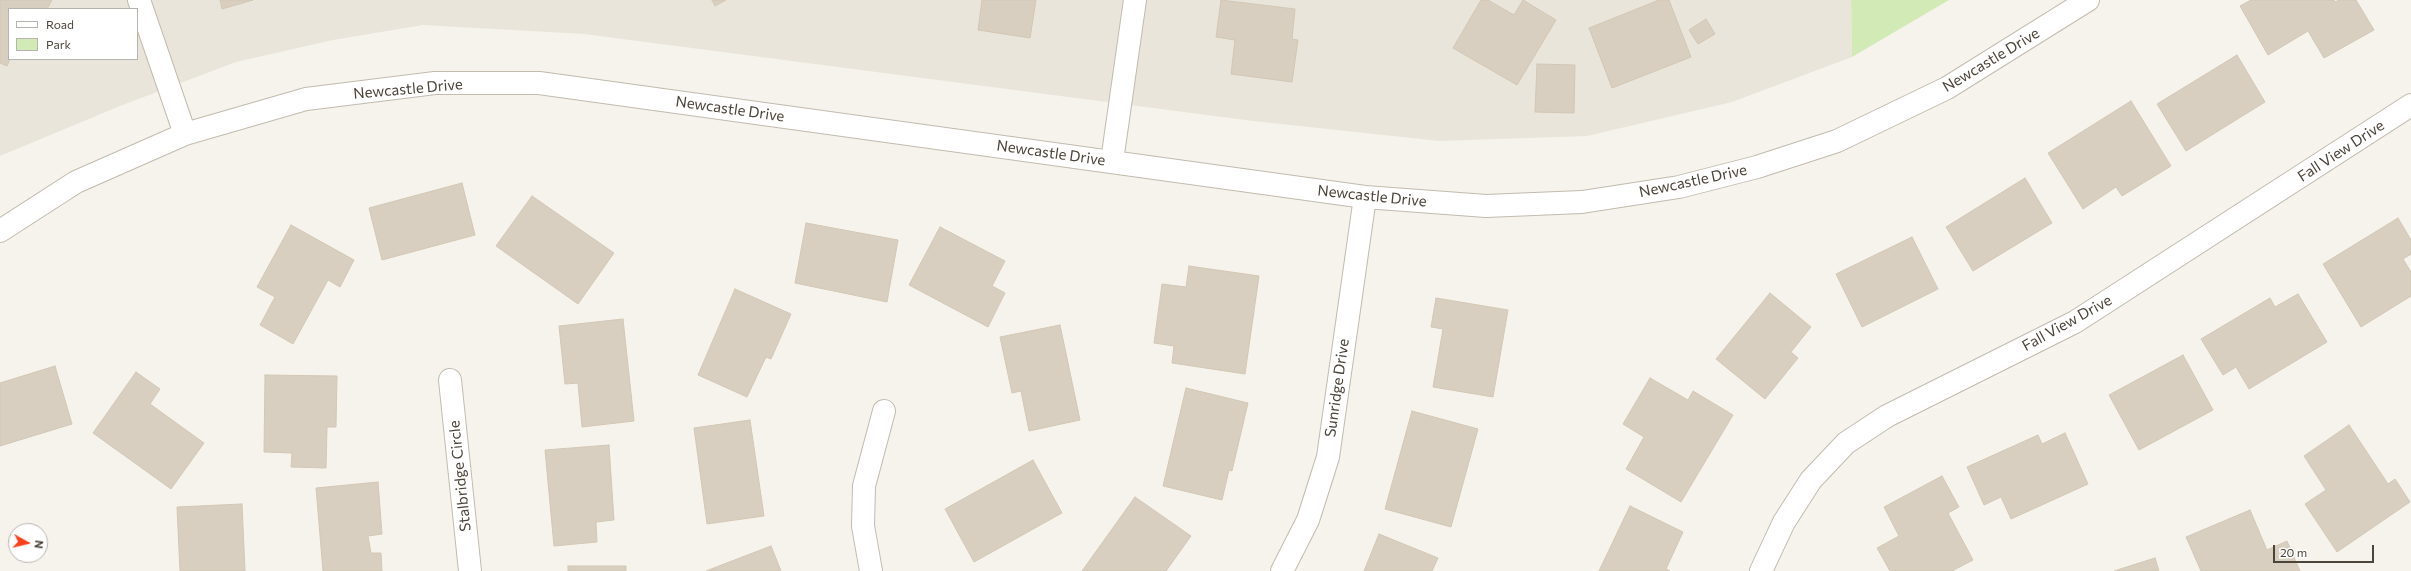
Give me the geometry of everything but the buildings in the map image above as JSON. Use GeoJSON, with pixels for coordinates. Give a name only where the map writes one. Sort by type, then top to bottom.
{"type":"FeatureCollection","features":[{"type":"Feature","properties":{"kind":"street"},"geometry":{"type":"LineString","coordinates":[[139,0],[184,134]]}},
{"type":"Feature","properties":{"kind":"street"},"geometry":{"type":"LineString","coordinates":[[1112,161],[1135,0]]}},
{"type":"Feature","properties":{"kind":"street","name":"Newcastle Drive"},"geometry":{"type":"LineString","coordinates":[[0,231],[76,182],[184,134],[306,99],[435,84],[539,83],[1112,161],[1263,185],[1365,197],[1486,206],[1582,202],[1678,187],[1757,167],[1837,141],[1947,88],[2088,0]]}},
{"type":"Feature","properties":{"kind":"street","name":"Fall View Drive"},"geometry":{"type":"LineString","coordinates":[[1761,571],[1784,522],[1811,480],[1846,443],[1887,416],[2075,322],[2411,105]]}},
{"type":"Feature","properties":{"kind":"street","name":"Sunridge Drive"},"geometry":{"type":"LineString","coordinates":[[1282,571],[1308,520],[1328,456],[1365,197]]}},
{"type":"Feature","properties":{"kind":"street","name":"Stalbridge Circle"},"geometry":{"type":"LineString","coordinates":[[450,380],[470,571]]}},
{"type":"Feature","properties":{"kind":"street"},"geometry":{"type":"LineString","coordinates":[[871,571],[863,526],[864,486],[884,411]]}},
{"type":"Feature","properties":{"kind":"shaded area"},"geometry":{"type":"Polygon","coordinates":[[[0,0],[1851,0],[1852,57],[1732,102],[1587,136],[1439,141],[1253,121],[584,34],[423,25],[333,40],[236,62],[120,106],[0,156],[0,0]]]}},
{"type":"Feature","properties":{"kind":"green space"},"geometry":{"type":"Polygon","coordinates":[[[1851,0],[1949,0],[1852,57],[1851,0]]]}}]}
